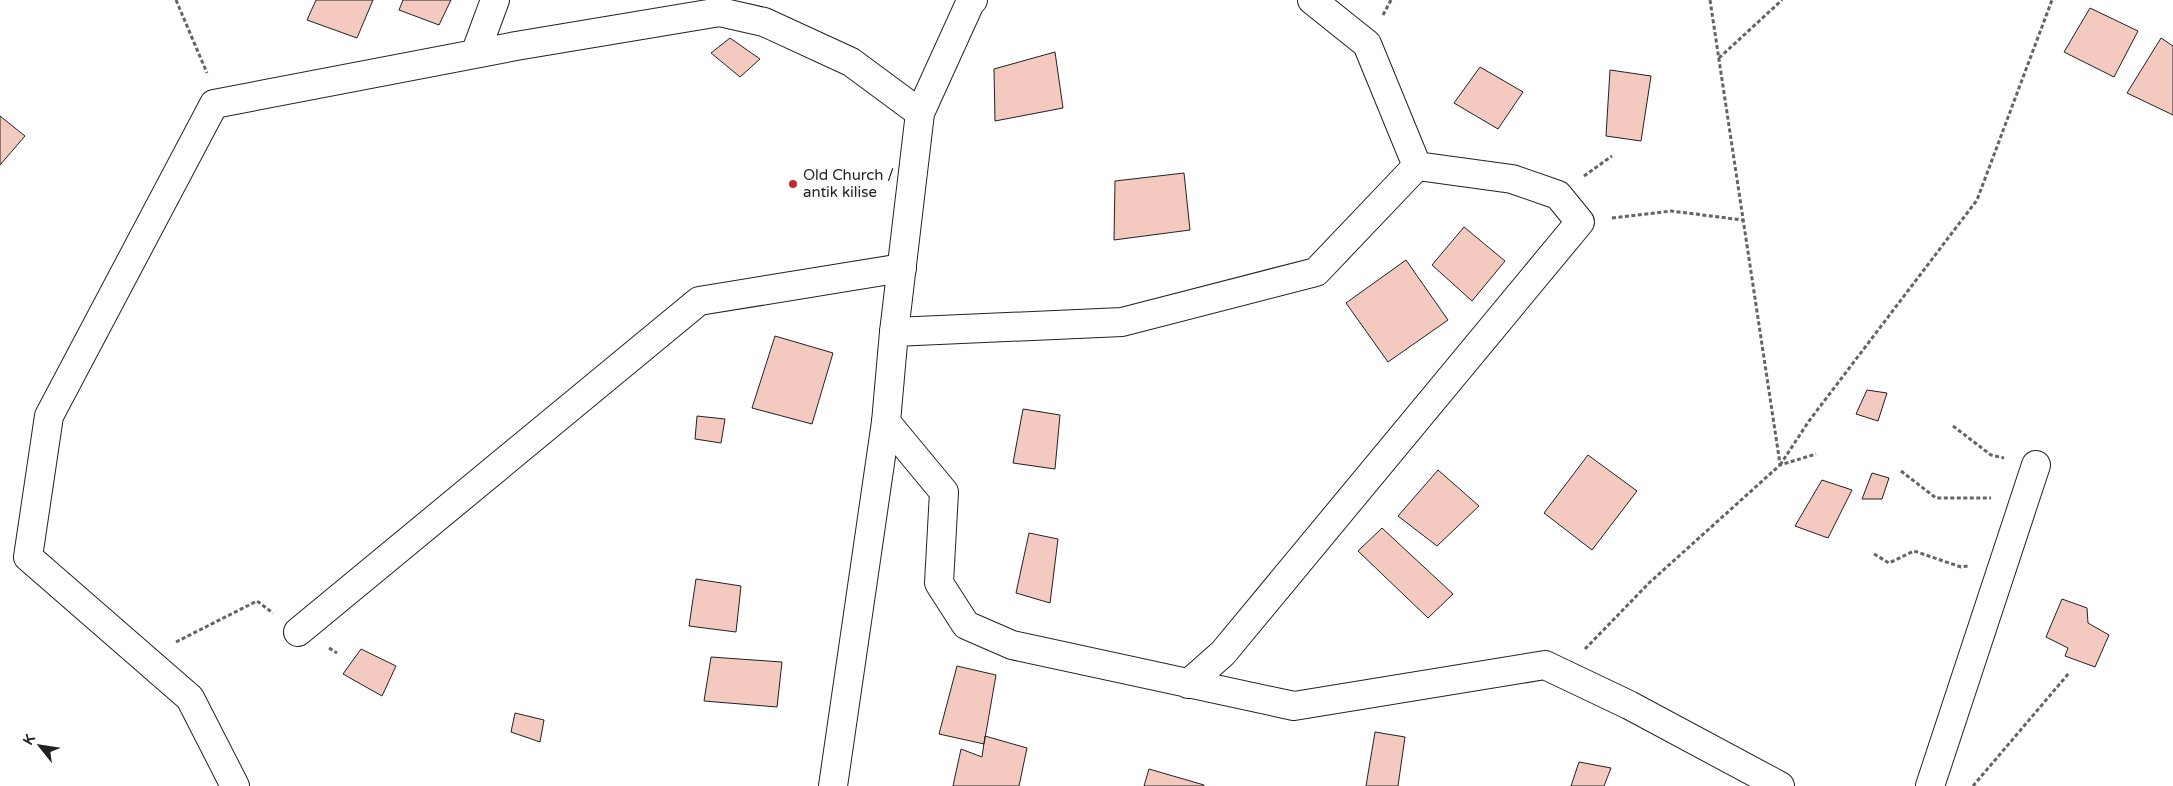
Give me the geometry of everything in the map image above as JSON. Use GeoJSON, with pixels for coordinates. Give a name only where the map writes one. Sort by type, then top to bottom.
{"type":"FeatureCollection","features":[{"type":"Feature","properties":{"kind":"street"},"geometry":{"type":"LineString","coordinates":[[475,54],[495,0]]}},
{"type":"Feature","properties":{"kind":"street"},"geometry":{"type":"LineString","coordinates":[[833,786],[886,422],[894,332],[920,113],[973,0]]}},
{"type":"Feature","properties":{"kind":"street"},"geometry":{"type":"LineString","coordinates":[[1312,0],[1367,44],[1417,166]]}},
{"type":"Feature","properties":{"kind":"street"},"geometry":{"type":"LineString","coordinates":[[235,786],[190,698],[28,557],[49,416],[214,104],[475,54],[720,12],[764,22],[851,62],[920,113]]}},
{"type":"Feature","properties":{"kind":"street"},"geometry":{"type":"LineString","coordinates":[[1188,684],[1223,653],[1580,222],[1558,194],[1512,179],[1417,166]]}},
{"type":"Feature","properties":{"kind":"street"},"geometry":{"type":"LineString","coordinates":[[894,332],[1122,322],[1316,272],[1417,166]]}},
{"type":"Feature","properties":{"kind":"street"},"geometry":{"type":"LineString","coordinates":[[298,632],[699,301],[902,268]]}},
{"type":"Feature","properties":{"kind":"street"},"geometry":{"type":"LineString","coordinates":[[886,422],[944,492],[939,583],[966,625],[1012,645],[1294,706],[1545,665],[1629,705],[1780,786]]}},
{"type":"Feature","properties":{"kind":"street"},"geometry":{"type":"LineString","coordinates":[[1930,786],[2032,476]]}},
{"type":"Feature","properties":{"kind":"path"},"geometry":{"type":"LineString","coordinates":[[176,0],[209,78],[214,104]]}},
{"type":"Feature","properties":{"kind":"path"},"geometry":{"type":"LineString","coordinates":[[1710,0],[1780,465]]}},
{"type":"Feature","properties":{"kind":"path"},"geometry":{"type":"LineString","coordinates":[[1719,59],[1782,0]]}},
{"type":"Feature","properties":{"kind":"path"},"geometry":{"type":"LineString","coordinates":[[1545,665],[1584,650],[1649,583],[1780,465],[1808,421],[1977,200],[2052,0]]}},
{"type":"Feature","properties":{"kind":"path"},"geometry":{"type":"LineString","coordinates":[[1580,222],[1671,211],[1743,220]]}},
{"type":"Feature","properties":{"kind":"path"},"geometry":{"type":"LineString","coordinates":[[1953,426],[1991,455],[2032,476]]}},
{"type":"Feature","properties":{"kind":"path"},"geometry":{"type":"LineString","coordinates":[[1780,465],[1816,454]]}},
{"type":"Feature","properties":{"kind":"path"},"geometry":{"type":"LineString","coordinates":[[1901,471],[1936,498],[1994,498],[2032,476]]}},
{"type":"Feature","properties":{"kind":"path"},"geometry":{"type":"LineString","coordinates":[[1874,554],[1889,563],[1914,551],[1961,567],[2004,561]]}},
{"type":"Feature","properties":{"kind":"path"},"geometry":{"type":"LineString","coordinates":[[145,658],[257,601],[298,632],[337,652]]}},
{"type":"Feature","properties":{"kind":"path"},"geometry":{"type":"LineString","coordinates":[[1973,786],[2069,673]]}},
{"type":"Feature","properties":{"kind":"building"},"geometry":{"type":"Polygon","coordinates":[[[316,0],[373,0],[357,38],[307,20],[316,0]]]}},
{"type":"Feature","properties":{"kind":"building"},"geometry":{"type":"Polygon","coordinates":[[[403,0],[451,0],[439,25],[399,10],[403,0]]]}},
{"type":"Feature","properties":{"kind":"building"},"geometry":{"type":"Polygon","coordinates":[[[2090,8],[2138,31],[2114,77],[2064,52],[2090,8]]]}},
{"type":"Feature","properties":{"kind":"building"},"geometry":{"type":"Polygon","coordinates":[[[730,38],[760,59],[740,77],[711,53],[730,38]]]}},
{"type":"Feature","properties":{"kind":"building"},"geometry":{"type":"Polygon","coordinates":[[[2161,38],[2173,46],[2173,115],[2127,93],[2161,38]]]}},
{"type":"Feature","properties":{"kind":"building"},"geometry":{"type":"Polygon","coordinates":[[[1055,52],[1063,108],[995,121],[994,69],[1055,52]]]}},
{"type":"Feature","properties":{"kind":"building"},"geometry":{"type":"Polygon","coordinates":[[[1480,67],[1523,92],[1498,129],[1454,103],[1480,67]]]}},
{"type":"Feature","properties":{"kind":"building"},"geometry":{"type":"Polygon","coordinates":[[[1610,70],[1651,76],[1641,141],[1606,136],[1610,70]]]}},
{"type":"Feature","properties":{"kind":"building"},"geometry":{"type":"Polygon","coordinates":[[[0,116],[25,136],[0,165],[0,116]]]}},
{"type":"Feature","properties":{"kind":"building"},"geometry":{"type":"Polygon","coordinates":[[[1184,173],[1190,230],[1114,240],[1115,181],[1184,173]]]}},
{"type":"Feature","properties":{"kind":"building"},"geometry":{"type":"Polygon","coordinates":[[[1464,227],[1505,261],[1472,301],[1432,265],[1464,227]]]}},
{"type":"Feature","properties":{"kind":"building"},"geometry":{"type":"Polygon","coordinates":[[[1406,260],[1448,320],[1388,362],[1346,303],[1406,260]]]}},
{"type":"Feature","properties":{"kind":"building"},"geometry":{"type":"Polygon","coordinates":[[[775,336],[833,353],[812,424],[752,408],[775,336]]]}},
{"type":"Feature","properties":{"kind":"building"},"geometry":{"type":"Polygon","coordinates":[[[1867,390],[1887,393],[1878,421],[1856,414],[1867,390]]]}},
{"type":"Feature","properties":{"kind":"building"},"geometry":{"type":"Polygon","coordinates":[[[1023,409],[1060,415],[1055,469],[1013,463],[1023,409]]]}},
{"type":"Feature","properties":{"kind":"building"},"geometry":{"type":"Polygon","coordinates":[[[697,416],[725,419],[721,443],[695,439],[697,416]]]}},
{"type":"Feature","properties":{"kind":"building"},"geometry":{"type":"Polygon","coordinates":[[[1588,455],[1637,491],[1592,550],[1544,513],[1588,455]]]}},
{"type":"Feature","properties":{"kind":"building"},"geometry":{"type":"Polygon","coordinates":[[[1438,470],[1479,506],[1437,546],[1398,516],[1438,470]]]}},
{"type":"Feature","properties":{"kind":"building"},"geometry":{"type":"Polygon","coordinates":[[[1872,473],[1889,478],[1882,499],[1862,499],[1872,473]]]}},
{"type":"Feature","properties":{"kind":"building"},"geometry":{"type":"Polygon","coordinates":[[[1822,480],[1852,490],[1828,538],[1795,526],[1822,480]]]}},
{"type":"Feature","properties":{"kind":"building"},"geometry":{"type":"Polygon","coordinates":[[[1382,528],[1453,594],[1428,618],[1358,551],[1382,528]]]}},
{"type":"Feature","properties":{"kind":"building"},"geometry":{"type":"Polygon","coordinates":[[[1029,533],[1058,539],[1050,603],[1016,593],[1029,533]]]}},
{"type":"Feature","properties":{"kind":"building"},"geometry":{"type":"Polygon","coordinates":[[[696,579],[741,586],[736,632],[689,626],[696,579]]]}},
{"type":"Feature","properties":{"kind":"building"},"geometry":{"type":"Polygon","coordinates":[[[2062,599],[2087,608],[2088,623],[2109,635],[2095,667],[2065,656],[2068,648],[2046,637],[2062,599]]]}},
{"type":"Feature","properties":{"kind":"building"},"geometry":{"type":"Polygon","coordinates":[[[361,649],[396,666],[382,696],[343,674],[361,649]]]}},
{"type":"Feature","properties":{"kind":"building"},"geometry":{"type":"Polygon","coordinates":[[[711,657],[782,662],[777,707],[704,701],[711,657]]]}},
{"type":"Feature","properties":{"kind":"building"},"geometry":{"type":"Polygon","coordinates":[[[957,666],[996,675],[984,744],[939,734],[957,666]]]}},
{"type":"Feature","properties":{"kind":"building"},"geometry":{"type":"Polygon","coordinates":[[[515,713],[544,720],[540,742],[511,732],[515,713]]]}},
{"type":"Feature","properties":{"kind":"building"},"geometry":{"type":"Polygon","coordinates":[[[1375,732],[1405,737],[1398,786],[1366,786],[1375,732]]]}},
{"type":"Feature","properties":{"kind":"building"},"geometry":{"type":"Polygon","coordinates":[[[985,736],[1027,748],[1019,786],[953,786],[961,749],[982,757],[985,736]]]}},
{"type":"Feature","properties":{"kind":"building"},"geometry":{"type":"Polygon","coordinates":[[[1579,762],[1611,768],[1604,786],[1571,786],[1579,762]]]}},
{"type":"Feature","properties":{"kind":"building"},"geometry":{"type":"Polygon","coordinates":[[[1149,769],[1204,785],[1204,786],[1144,786],[1149,769]]]}},
{"type":"Feature","properties":{"kind":"place","name":"Old Church / antik kilise"},"geometry":{"type":"Point","coordinates":[793,184]}}]}
